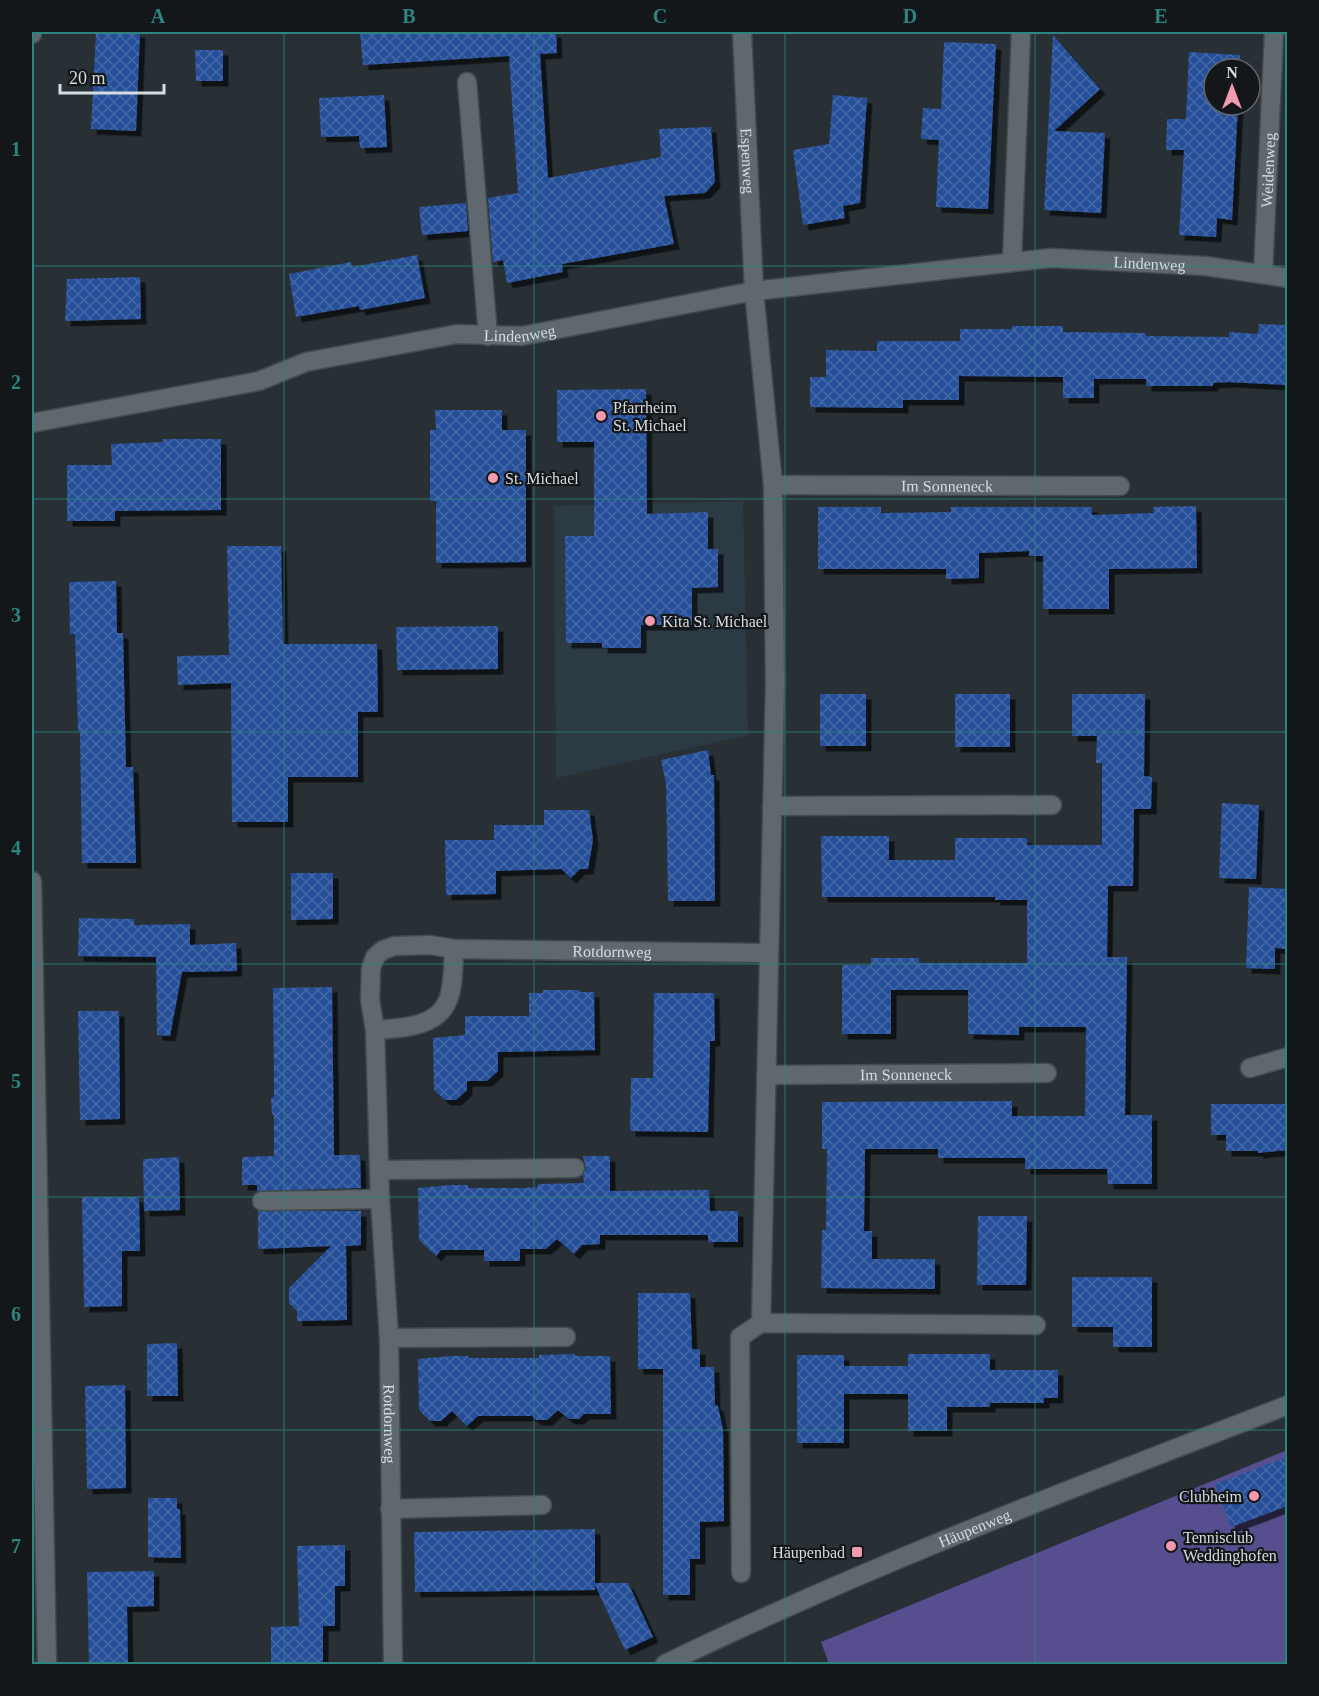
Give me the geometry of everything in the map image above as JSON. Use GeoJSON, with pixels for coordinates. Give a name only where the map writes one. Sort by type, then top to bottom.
{"type":"FeatureCollection","features":[{"type":"Feature","properties":{"kind":"street","name":"Espenweg"},"geometry":{"type":"LineString","coordinates":[[742,32],[754,291]]}},
{"type":"Feature","properties":{"kind":"street"},"geometry":{"type":"LineString","coordinates":[[1012,261],[1021,32]]}},
{"type":"Feature","properties":{"kind":"street","name":"Weidenweg"},"geometry":{"type":"LineString","coordinates":[[1263,274],[1274,32]]}},
{"type":"Feature","properties":{"kind":"street"},"geometry":{"type":"LineString","coordinates":[[467,82],[488,336]]}},
{"type":"Feature","properties":{"kind":"street","name":"Lindenweg"},"geometry":{"type":"LineString","coordinates":[[32,423],[259,381],[306,362],[457,334],[522,336],[754,291],[1012,261],[1050,258],[1182,264],[1287,278]]}},
{"type":"Feature","properties":{"kind":"street"},"geometry":{"type":"LineString","coordinates":[[754,291],[773,485],[775,684],[761,1323]]}},
{"type":"Feature","properties":{"kind":"street","name":"Im Sonneneck"},"geometry":{"type":"LineString","coordinates":[[773,485],[1120,486]]}},
{"type":"Feature","properties":{"kind":"street"},"geometry":{"type":"LineString","coordinates":[[772,806],[1052,805]]}},
{"type":"Feature","properties":{"kind":"street"},"geometry":{"type":"LineString","coordinates":[[32,881],[39,1624],[46,1665]]}},
{"type":"Feature","properties":{"kind":"street","name":"Rotdornweg"},"geometry":{"type":"LineString","coordinates":[[393,1665],[389,1338],[380,1199],[375,1030],[370,1000],[371,968],[375,957],[383,950],[395,946],[430,945],[454,949],[769,953]]}},
{"type":"Feature","properties":{"kind":"street"},"geometry":{"type":"LineString","coordinates":[[375,1030],[406,1028],[426,1022],[440,1012],[448,999],[454,949]]}},
{"type":"Feature","properties":{"kind":"street"},"geometry":{"type":"LineString","coordinates":[[1250,1068],[1287,1057]]}},
{"type":"Feature","properties":{"kind":"street","name":"Im Sonneneck"},"geometry":{"type":"LineString","coordinates":[[766,1075],[1047,1073]]}},
{"type":"Feature","properties":{"kind":"street"},"geometry":{"type":"LineString","coordinates":[[380,1170],[575,1168]]}},
{"type":"Feature","properties":{"kind":"street"},"geometry":{"type":"LineString","coordinates":[[262,1202],[380,1199]]}},
{"type":"Feature","properties":{"kind":"street"},"geometry":{"type":"LineString","coordinates":[[741,1573],[740,1337],[761,1323],[1036,1325]]}},
{"type":"Feature","properties":{"kind":"street"},"geometry":{"type":"LineString","coordinates":[[389,1338],[566,1337]]}},
{"type":"Feature","properties":{"kind":"street","name":"Häupenweg"},"geometry":{"type":"LineString","coordinates":[[665,1665],[766,1616],[864,1575],[1096,1479],[1287,1405]]}},
{"type":"Feature","properties":{"kind":"street"},"geometry":{"type":"LineString","coordinates":[[390,1509],[542,1505]]}},
{"type":"Feature","properties":{"kind":"shaded area","name":"Kita St. Michael"},"geometry":{"type":"Polygon","coordinates":[[[743,501],[748,735],[556,778],[554,506],[743,501]]]}},
{"type":"Feature","properties":{"kind":"shaded area","name":"Tennisclub Weddinghofen"},"geometry":{"type":"Polygon","coordinates":[[[1287,1450],[1287,1664],[829,1664],[821,1642],[1287,1450]]]}},
{"type":"Feature","properties":{"kind":"building"},"geometry":{"type":"Polygon","coordinates":[[[96,32],[140,32],[136,131],[91,129],[96,32]]]}},
{"type":"Feature","properties":{"kind":"building"},"geometry":{"type":"Polygon","coordinates":[[[360,32],[556,32],[557,53],[540,54],[548,178],[661,157],[659,129],[711,127],[715,182],[705,193],[664,196],[674,244],[562,264],[563,272],[507,283],[503,260],[493,262],[488,198],[518,193],[509,56],[363,65],[360,32]]]}},
{"type":"Feature","properties":{"kind":"building"},"geometry":{"type":"Polygon","coordinates":[[[1053,35],[1100,89],[1054,131],[1105,133],[1101,213],[1044,210],[1053,35]]]}},
{"type":"Feature","properties":{"kind":"building"},"geometry":{"type":"Polygon","coordinates":[[[944,42],[996,44],[988,209],[936,207],[939,140],[921,139],[923,108],[941,109],[944,42]]]}},
{"type":"Feature","properties":{"kind":"building"},"geometry":{"type":"Polygon","coordinates":[[[195,50],[223,50],[223,81],[196,81],[195,50]]]}},
{"type":"Feature","properties":{"kind":"building"},"geometry":{"type":"Polygon","coordinates":[[[1189,52],[1240,55],[1240,57],[1202,57],[1202,117],[1237,117],[1232,220],[1217,218],[1216,237],[1179,235],[1184,150],[1166,150],[1167,119],[1186,119],[1189,52]]]}},
{"type":"Feature","properties":{"kind":"building"},"geometry":{"type":"Polygon","coordinates":[[[384,95],[387,147],[360,148],[359,136],[321,137],[319,98],[384,95]]]}},
{"type":"Feature","properties":{"kind":"building"},"geometry":{"type":"Polygon","coordinates":[[[833,95],[867,98],[860,203],[843,206],[845,218],[803,225],[793,150],[829,144],[833,95]]]}},
{"type":"Feature","properties":{"kind":"building"},"geometry":{"type":"Polygon","coordinates":[[[466,203],[468,231],[422,235],[419,207],[466,203]]]}},
{"type":"Feature","properties":{"kind":"building"},"geometry":{"type":"Polygon","coordinates":[[[417,255],[425,298],[360,310],[359,306],[296,317],[289,274],[351,262],[352,267],[417,255]]]}},
{"type":"Feature","properties":{"kind":"building"},"geometry":{"type":"Polygon","coordinates":[[[140,277],[141,319],[65,321],[67,279],[140,277]]]}},
{"type":"Feature","properties":{"kind":"building"},"geometry":{"type":"Polygon","coordinates":[[[1259,324],[1287,325],[1287,385],[1228,382],[1213,383],[1213,386],[1146,386],[1146,379],[1094,379],[1094,398],[1063,398],[1063,377],[959,376],[959,400],[903,400],[903,408],[810,407],[810,377],[826,377],[826,350],[877,351],[877,341],[960,341],[960,329],[1063,326],[1063,332],[1229,337],[1229,332],[1258,334],[1259,324]]]}},
{"type":"Feature","properties":{"kind":"building"},"geometry":{"type":"Polygon","coordinates":[[[646,389],[647,514],[708,512],[708,549],[718,549],[718,587],[692,588],[692,625],[641,625],[641,648],[602,648],[602,643],[566,643],[565,536],[594,536],[594,442],[557,442],[557,390],[646,389]]]}},
{"type":"Feature","properties":{"kind":"building","name":"St. Michael"},"geometry":{"type":"Polygon","coordinates":[[[435,410],[502,410],[502,430],[526,430],[526,562],[436,563],[436,501],[430,501],[430,430],[436,430],[435,410]]]}},
{"type":"Feature","properties":{"kind":"building"},"geometry":{"type":"Polygon","coordinates":[[[163,439],[221,439],[221,510],[115,511],[115,521],[67,521],[67,465],[112,465],[111,444],[163,442],[163,439]]]}},
{"type":"Feature","properties":{"kind":"building"},"geometry":{"type":"Polygon","coordinates":[[[1196,506],[1197,568],[1109,569],[1109,609],[1043,609],[1043,556],[1029,556],[1029,551],[979,553],[979,578],[946,579],[946,569],[818,569],[818,507],[881,507],[881,513],[951,512],[951,507],[1092,507],[1092,515],[1154,513],[1153,507],[1196,506]]]}},
{"type":"Feature","properties":{"kind":"building"},"geometry":{"type":"Polygon","coordinates":[[[227,546],[281,546],[283,644],[377,644],[378,712],[358,712],[358,777],[288,777],[288,822],[232,822],[231,683],[178,685],[177,656],[229,655],[227,546]]]}},
{"type":"Feature","properties":{"kind":"building"},"geometry":{"type":"Polygon","coordinates":[[[116,581],[117,633],[123,633],[126,767],[133,767],[136,863],[82,863],[80,731],[78,731],[75,634],[70,634],[69,582],[116,581]]]}},
{"type":"Feature","properties":{"kind":"building"},"geometry":{"type":"Polygon","coordinates":[[[498,626],[498,669],[397,670],[396,627],[498,626]]]}},
{"type":"Feature","properties":{"kind":"building"},"geometry":{"type":"Polygon","coordinates":[[[820,694],[866,694],[866,746],[820,746],[820,694]]]}},
{"type":"Feature","properties":{"kind":"building"},"geometry":{"type":"Polygon","coordinates":[[[955,694],[1010,694],[1010,747],[955,747],[955,694]]]}},
{"type":"Feature","properties":{"kind":"building"},"geometry":{"type":"Polygon","coordinates":[[[1072,694],[1145,694],[1144,776],[1152,777],[1151,809],[1134,809],[1133,886],[1108,886],[1107,957],[1127,957],[1125,1115],[1152,1115],[1152,1184],[1108,1184],[1107,1169],[1025,1169],[1025,1158],[938,1158],[938,1149],[865,1149],[864,1231],[872,1231],[872,1259],[935,1259],[935,1289],[821,1288],[822,1230],[826,1230],[827,1149],[822,1149],[822,1102],[1012,1101],[1012,1116],[1085,1116],[1086,1027],[1019,1027],[1019,1035],[968,1034],[968,990],[891,990],[891,1034],[842,1034],[842,965],[871,965],[871,958],[919,958],[919,963],[1027,963],[1027,900],[995,900],[995,897],[822,897],[821,836],[889,836],[889,860],[955,860],[955,838],[1027,838],[1027,845],[1102,845],[1102,763],[1096,763],[1097,736],[1072,736],[1072,694]]]}},
{"type":"Feature","properties":{"kind":"building"},"geometry":{"type":"Polygon","coordinates":[[[708,750],[711,775],[714,775],[715,901],[668,901],[666,784],[661,760],[708,750]]]}},
{"type":"Feature","properties":{"kind":"building"},"geometry":{"type":"Polygon","coordinates":[[[1222,803],[1259,805],[1256,879],[1219,878],[1222,803]]]}},
{"type":"Feature","properties":{"kind":"building"},"geometry":{"type":"Polygon","coordinates":[[[544,810],[589,810],[593,840],[588,869],[580,869],[571,878],[561,869],[496,871],[496,894],[446,895],[445,840],[494,840],[494,825],[544,825],[544,810]]]}},
{"type":"Feature","properties":{"kind":"building"},"geometry":{"type":"Polygon","coordinates":[[[291,873],[333,873],[333,919],[291,920],[291,873]]]}},
{"type":"Feature","properties":{"kind":"building"},"geometry":{"type":"Polygon","coordinates":[[[1249,887],[1287,889],[1287,949],[1275,948],[1275,969],[1246,968],[1249,887]]]}},
{"type":"Feature","properties":{"kind":"building"},"geometry":{"type":"Polygon","coordinates":[[[79,918],[134,919],[134,925],[190,924],[190,945],[236,943],[237,971],[182,972],[170,1036],[157,1035],[156,957],[78,956],[79,918]]]}},
{"type":"Feature","properties":{"kind":"building"},"geometry":{"type":"Polygon","coordinates":[[[332,987],[334,1155],[360,1155],[361,1188],[257,1191],[257,1185],[242,1185],[242,1157],[274,1156],[274,1116],[271,1099],[274,1096],[273,988],[332,987]]]}},
{"type":"Feature","properties":{"kind":"building"},"geometry":{"type":"Polygon","coordinates":[[[543,990],[594,992],[595,1050],[498,1052],[498,1071],[487,1081],[467,1081],[467,1090],[456,1100],[445,1100],[434,1090],[433,1038],[465,1035],[465,1016],[529,1016],[529,993],[543,993],[543,990]]]}},
{"type":"Feature","properties":{"kind":"building"},"geometry":{"type":"Polygon","coordinates":[[[654,993],[714,993],[715,1041],[710,1041],[708,1132],[630,1131],[631,1078],[653,1078],[654,993]]]}},
{"type":"Feature","properties":{"kind":"building"},"geometry":{"type":"Polygon","coordinates":[[[78,1011],[119,1011],[120,1119],[80,1120],[78,1011]]]}},
{"type":"Feature","properties":{"kind":"building"},"geometry":{"type":"Polygon","coordinates":[[[1211,1104],[1287,1104],[1287,1150],[1258,1153],[1258,1151],[1226,1151],[1226,1135],[1211,1135],[1211,1104]]]}},
{"type":"Feature","properties":{"kind":"building"},"geometry":{"type":"Polygon","coordinates":[[[583,1156],[610,1156],[610,1191],[709,1190],[710,1211],[738,1211],[738,1242],[708,1242],[708,1235],[600,1235],[600,1244],[582,1245],[574,1254],[557,1239],[546,1249],[520,1249],[520,1261],[484,1261],[484,1250],[441,1250],[436,1256],[419,1240],[418,1188],[468,1185],[468,1188],[524,1188],[538,1187],[538,1184],[584,1183],[583,1175],[586,1168],[583,1156]]]}},
{"type":"Feature","properties":{"kind":"building"},"geometry":{"type":"Polygon","coordinates":[[[179,1157],[180,1210],[144,1211],[143,1159],[179,1157]]]}},
{"type":"Feature","properties":{"kind":"building"},"geometry":{"type":"Polygon","coordinates":[[[82,1197],[139,1197],[140,1251],[122,1251],[122,1306],[84,1307],[82,1197]]]}},
{"type":"Feature","properties":{"kind":"building"},"geometry":{"type":"Polygon","coordinates":[[[258,1211],[361,1211],[361,1245],[346,1246],[347,1320],[297,1321],[297,1311],[289,1303],[289,1288],[331,1246],[258,1249],[258,1211]]]}},
{"type":"Feature","properties":{"kind":"building"},"geometry":{"type":"Polygon","coordinates":[[[978,1216],[1027,1216],[1026,1285],[977,1285],[978,1216]]]}},
{"type":"Feature","properties":{"kind":"building"},"geometry":{"type":"Polygon","coordinates":[[[1072,1277],[1152,1277],[1152,1347],[1113,1347],[1113,1327],[1072,1327],[1072,1277]]]}},
{"type":"Feature","properties":{"kind":"building"},"geometry":{"type":"Polygon","coordinates":[[[638,1293],[690,1293],[692,1349],[700,1349],[700,1367],[714,1367],[715,1405],[718,1406],[723,1430],[724,1521],[700,1522],[700,1559],[690,1559],[690,1595],[663,1595],[663,1369],[638,1369],[638,1293]]]}},
{"type":"Feature","properties":{"kind":"building"},"geometry":{"type":"Polygon","coordinates":[[[177,1343],[178,1396],[147,1396],[147,1344],[177,1343]]]}},
{"type":"Feature","properties":{"kind":"building"},"geometry":{"type":"Polygon","coordinates":[[[575,1354],[575,1356],[610,1356],[611,1414],[584,1414],[579,1419],[569,1419],[558,1410],[547,1420],[536,1420],[532,1416],[478,1416],[467,1426],[452,1411],[441,1421],[430,1421],[419,1410],[418,1359],[451,1356],[539,1358],[539,1355],[575,1354]]]}},
{"type":"Feature","properties":{"kind":"building"},"geometry":{"type":"Polygon","coordinates":[[[908,1354],[990,1354],[990,1370],[1058,1370],[1058,1398],[1044,1398],[1044,1403],[990,1403],[990,1407],[947,1407],[947,1431],[908,1431],[908,1394],[844,1394],[844,1443],[797,1443],[797,1355],[844,1355],[844,1366],[908,1366],[908,1354]]]}},
{"type":"Feature","properties":{"kind":"building"},"geometry":{"type":"Polygon","coordinates":[[[125,1385],[126,1488],[87,1489],[85,1386],[125,1385]]]}},
{"type":"Feature","properties":{"kind":"building","name":"Clubheim"},"geometry":{"type":"Polygon","coordinates":[[[1287,1457],[1287,1506],[1231,1527],[1215,1484],[1287,1457]]]}},
{"type":"Feature","properties":{"kind":"building"},"geometry":{"type":"Polygon","coordinates":[[[148,1498],[177,1498],[177,1509],[180,1509],[181,1558],[148,1557],[148,1498]]]}},
{"type":"Feature","properties":{"kind":"building"},"geometry":{"type":"Polygon","coordinates":[[[595,1529],[595,1583],[628,1583],[653,1637],[625,1650],[595,1585],[595,1590],[415,1592],[414,1532],[595,1529]]]}},
{"type":"Feature","properties":{"kind":"building"},"geometry":{"type":"Polygon","coordinates":[[[345,1545],[345,1586],[335,1586],[335,1626],[323,1626],[323,1665],[271,1665],[271,1627],[299,1626],[297,1546],[345,1545]]]}},
{"type":"Feature","properties":{"kind":"building"},"geometry":{"type":"Polygon","coordinates":[[[154,1571],[154,1606],[127,1607],[128,1665],[89,1665],[87,1572],[154,1571]]]}},
{"type":"Feature","properties":{"kind":"place","name":"Pfarrheim St. Michael"},"geometry":{"type":"Point","coordinates":[601,416]}},
{"type":"Feature","properties":{"kind":"place","name":"St. Michael"},"geometry":{"type":"Point","coordinates":[493,478]}},
{"type":"Feature","properties":{"kind":"place","name":"Kita St. Michael"},"geometry":{"type":"Point","coordinates":[650,621]}},
{"type":"Feature","properties":{"kind":"place","name":"Clubheim"},"geometry":{"type":"Point","coordinates":[1254,1496]}},
{"type":"Feature","properties":{"kind":"place","name":"Tennisclub Weddinghofen"},"geometry":{"type":"Point","coordinates":[1171,1546]}},
{"type":"Feature","properties":{"kind":"place","name":"Häupenbad"},"geometry":{"type":"Point","coordinates":[857,1552]}}]}
